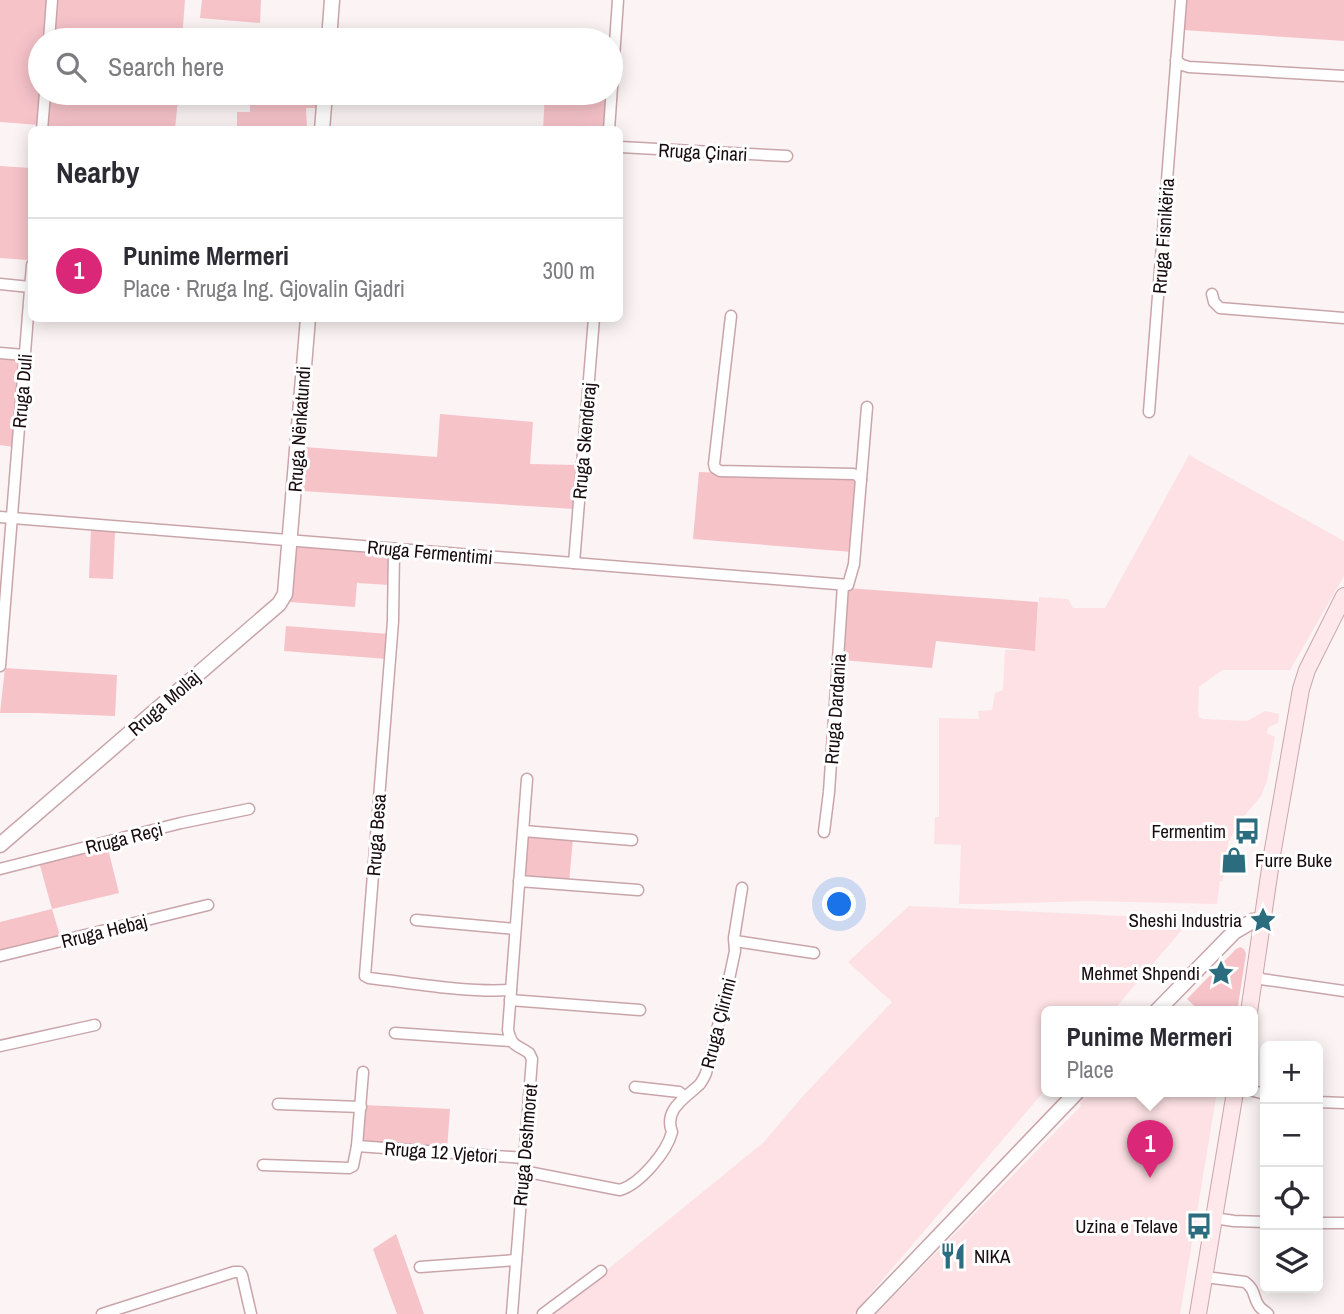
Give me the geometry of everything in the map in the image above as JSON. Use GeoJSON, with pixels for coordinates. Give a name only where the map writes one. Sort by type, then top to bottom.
{"type":"FeatureCollection","features":[{"type":"Feature","properties":{"kind":"main road"},"geometry":{"type":"LineString","coordinates":[[1250,1006],[1301,689],[1307,670],[1338,622],[1344,596]]}},
{"type":"Feature","properties":{"kind":"main road"},"geometry":{"type":"LineString","coordinates":[[1198,1314],[1235,1097]]}},
{"type":"Feature","properties":{"kind":"street"},"geometry":{"type":"LineString","coordinates":[[50,28],[52,0]]}},
{"type":"Feature","properties":{"kind":"street"},"geometry":{"type":"LineString","coordinates":[[330,28],[332,0]]}},
{"type":"Feature","properties":{"kind":"street"},"geometry":{"type":"LineString","coordinates":[[616,28],[618,0]]}},
{"type":"Feature","properties":{"kind":"street","name":"Rruga Fisnikëria"},"geometry":{"type":"LineString","coordinates":[[1149,412],[1181,0]]}},
{"type":"Feature","properties":{"kind":"street"},"geometry":{"type":"LineString","coordinates":[[1176,60],[1189,67],[1344,76]]}},
{"type":"Feature","properties":{"kind":"street"},"geometry":{"type":"LineString","coordinates":[[42,126],[44,105]]}},
{"type":"Feature","properties":{"kind":"street"},"geometry":{"type":"LineString","coordinates":[[322,126],[324,105]]}},
{"type":"Feature","properties":{"kind":"street"},"geometry":{"type":"LineString","coordinates":[[609,126],[611,105]]}},
{"type":"Feature","properties":{"kind":"street","name":"Rruga Çinari"},"geometry":{"type":"LineString","coordinates":[[623,147],[787,156]]}},
{"type":"Feature","properties":{"kind":"street"},"geometry":{"type":"LineString","coordinates":[[0,284],[28,286]]}},
{"type":"Feature","properties":{"kind":"street"},"geometry":{"type":"LineString","coordinates":[[1212,294],[1214,302],[1220,308],[1344,318]]}},
{"type":"Feature","properties":{"kind":"street","name":"Rruga Duli"},"geometry":{"type":"LineString","coordinates":[[0,666],[6,518],[28,309]]}},
{"type":"Feature","properties":{"kind":"street"},"geometry":{"type":"LineString","coordinates":[[731,316],[715,468],[720,471],[853,474],[861,480]]}},
{"type":"Feature","properties":{"kind":"street","name":"Rruga Nënkatundi"},"geometry":{"type":"LineString","coordinates":[[291,540],[308,322]]}},
{"type":"Feature","properties":{"kind":"street","name":"Rruga Skenderaj"},"geometry":{"type":"LineString","coordinates":[[574,563],[594,322]]}},
{"type":"Feature","properties":{"kind":"street"},"geometry":{"type":"LineString","coordinates":[[0,353],[24,355]]}},
{"type":"Feature","properties":{"kind":"street","name":"Rruga Dardania"},"geometry":{"type":"LineString","coordinates":[[824,832],[845,585],[854,564],[867,407]]}},
{"type":"Feature","properties":{"kind":"street","name":"Rruga Fermentimi"},"geometry":{"type":"LineString","coordinates":[[6,518],[845,585]]}},
{"type":"Feature","properties":{"kind":"street","name":"Rruga Mollaj"},"geometry":{"type":"LineString","coordinates":[[0,845],[279,604],[285,594],[291,540]]}},
{"type":"Feature","properties":{"kind":"street","name":"Rruga Besa"},"geometry":{"type":"LineString","coordinates":[[394,549],[393,621],[365,976],[510,995]]}},
{"type":"Feature","properties":{"kind":"street"},"geometry":{"type":"LineString","coordinates":[[395,1033],[511,1041],[508,1030],[514,929],[527,779]]}},
{"type":"Feature","properties":{"kind":"street","name":"Rruga Reçi"},"geometry":{"type":"LineString","coordinates":[[0,869],[181,823],[249,809]]}},
{"type":"Feature","properties":{"kind":"street"},"geometry":{"type":"LineString","coordinates":[[524,831],[632,840]]}},
{"type":"Feature","properties":{"kind":"street"},"geometry":{"type":"LineString","coordinates":[[519,881],[638,890]]}},
{"type":"Feature","properties":{"kind":"street","name":"Rruga Çlirimi"},"geometry":{"type":"LineString","coordinates":[[523,1171],[620,1190],[632,1185],[667,1147],[674,1111],[684,1096],[701,1083],[706,1073],[735,951],[742,888]]}},
{"type":"Feature","properties":{"kind":"street","name":"Rruga Hebaj"},"geometry":{"type":"LineString","coordinates":[[0,956],[208,905]]}},
{"type":"Feature","properties":{"kind":"street"},"geometry":{"type":"LineString","coordinates":[[415,920],[514,929]]}},
{"type":"Feature","properties":{"kind":"street"},"geometry":{"type":"LineString","coordinates":[[1162,1006],[1234,932],[1253,921],[1264,920]]}},
{"type":"Feature","properties":{"kind":"street"},"geometry":{"type":"LineString","coordinates":[[735,941],[814,953]]}},
{"type":"Feature","properties":{"kind":"street"},"geometry":{"type":"LineString","coordinates":[[1256,973],[1261,979],[1344,991]]}},
{"type":"Feature","properties":{"kind":"street"},"geometry":{"type":"LineString","coordinates":[[510,995],[640,1010]]}},
{"type":"Feature","properties":{"kind":"street"},"geometry":{"type":"LineString","coordinates":[[0,1046],[95,1025]]}},
{"type":"Feature","properties":{"kind":"street","name":"Rruga Deshmoret"},"geometry":{"type":"LineString","coordinates":[[511,1041],[529,1053],[532,1059],[512,1314]]}},
{"type":"Feature","properties":{"kind":"street","name":"Rruga 12 Vjetori"},"geometry":{"type":"LineString","coordinates":[[263,1166],[353,1166],[358,1146],[363,1072]]}},
{"type":"Feature","properties":{"kind":"street"},"geometry":{"type":"LineString","coordinates":[[635,1087],[679,1092],[684,1096]]}},
{"type":"Feature","properties":{"kind":"street"},"geometry":{"type":"LineString","coordinates":[[864,1314],[1072,1097]]}},
{"type":"Feature","properties":{"kind":"street"},"geometry":{"type":"LineString","coordinates":[[1323,1102],[1344,1102]]}},
{"type":"Feature","properties":{"kind":"street"},"geometry":{"type":"LineString","coordinates":[[278,1104],[361,1107]]}},
{"type":"Feature","properties":{"kind":"street","name":"Rruga 12 Vjetori"},"geometry":{"type":"LineString","coordinates":[[358,1146],[524,1158]]}},
{"type":"Feature","properties":{"kind":"street"},"geometry":{"type":"LineString","coordinates":[[1214,1218],[1234,1222],[1260,1222]]}},
{"type":"Feature","properties":{"kind":"street"},"geometry":{"type":"LineString","coordinates":[[1323,1223],[1344,1223]]}},
{"type":"Feature","properties":{"kind":"street"},"geometry":{"type":"LineString","coordinates":[[420,1267],[516,1260]]}},
{"type":"Feature","properties":{"kind":"street"},"geometry":{"type":"LineString","coordinates":[[543,1314],[601,1271]]}},
{"type":"Feature","properties":{"kind":"street"},"geometry":{"type":"LineString","coordinates":[[102,1314],[238,1272],[242,1275],[251,1314]]}},
{"type":"Feature","properties":{"kind":"street"},"geometry":{"type":"LineString","coordinates":[[1205,1277],[1249,1284],[1258,1305],[1268,1314]]}},
{"type":"Feature","properties":{"kind":"shaded area"},"geometry":{"type":"Polygon","coordinates":[[[0,0],[49,0],[47,28],[28,28],[28,105],[40,105],[40,125],[0,122],[0,0]]]}},
{"type":"Feature","properties":{"kind":"shaded area"},"geometry":{"type":"Polygon","coordinates":[[[58,0],[185,0],[183,28],[56,28],[58,0]]]}},
{"type":"Feature","properties":{"kind":"shaded area"},"geometry":{"type":"Polygon","coordinates":[[[202,0],[261,0],[260,23],[200,18],[202,0]]]}},
{"type":"Feature","properties":{"kind":"shaded area"},"geometry":{"type":"Polygon","coordinates":[[[1185,0],[1344,0],[1344,41],[1183,30],[1185,0]]]}},
{"type":"Feature","properties":{"kind":"shaded area"},"geometry":{"type":"Polygon","coordinates":[[[49,105],[177,105],[175,126],[48,126],[49,105]]]}},
{"type":"Feature","properties":{"kind":"shaded area"},"geometry":{"type":"Polygon","coordinates":[[[250,105],[317,105],[317,108],[306,108],[307,126],[237,126],[237,112],[250,112],[250,105]]]}},
{"type":"Feature","properties":{"kind":"shaded area"},"geometry":{"type":"Polygon","coordinates":[[[544,105],[605,105],[603,126],[543,126],[544,105]]]}},
{"type":"Feature","properties":{"kind":"shaded area"},"geometry":{"type":"Polygon","coordinates":[[[0,166],[28,168],[28,260],[0,258],[0,166]]]}},
{"type":"Feature","properties":{"kind":"shaded area"},"geometry":{"type":"Polygon","coordinates":[[[0,355],[20,359],[14,447],[0,445],[0,355]]]}},
{"type":"Feature","properties":{"kind":"shaded area"},"geometry":{"type":"Polygon","coordinates":[[[440,414],[533,422],[530,464],[578,465],[574,509],[302,491],[304,447],[437,457],[440,414]]]}},
{"type":"Feature","properties":{"kind":"shaded area"},"geometry":{"type":"Polygon","coordinates":[[[1189,455],[1344,541],[1344,576],[1290,670],[1222,670],[1199,687],[1198,712],[1203,719],[1247,721],[1265,711],[1279,714],[1278,723],[1268,727],[1267,733],[1275,737],[1267,781],[1261,796],[1239,822],[1228,843],[1217,904],[1088,901],[959,904],[961,845],[934,844],[935,817],[939,817],[939,718],[979,719],[978,711],[992,710],[995,693],[1003,690],[1005,650],[1035,650],[1039,597],[1068,599],[1073,608],[1105,608],[1189,455]]]}},
{"type":"Feature","properties":{"kind":"shaded area"},"geometry":{"type":"Polygon","coordinates":[[[699,472],[850,477],[856,480],[852,552],[693,539],[699,472]]]}},
{"type":"Feature","properties":{"kind":"shaded area"},"geometry":{"type":"Polygon","coordinates":[[[91,528],[115,531],[113,579],[89,578],[91,528]]]}},
{"type":"Feature","properties":{"kind":"shaded area"},"geometry":{"type":"Polygon","coordinates":[[[297,547],[382,554],[390,563],[389,585],[357,583],[355,607],[290,602],[294,556],[297,547]]]}},
{"type":"Feature","properties":{"kind":"shaded area"},"geometry":{"type":"Polygon","coordinates":[[[847,588],[1038,602],[1035,651],[936,641],[932,668],[843,660],[847,588]]]}},
{"type":"Feature","properties":{"kind":"shaded area"},"geometry":{"type":"Polygon","coordinates":[[[286,626],[389,634],[387,659],[284,651],[286,626]]]}},
{"type":"Feature","properties":{"kind":"shaded area"},"geometry":{"type":"Polygon","coordinates":[[[5,668],[117,675],[115,716],[0,713],[5,668]]]}},
{"type":"Feature","properties":{"kind":"shaded area"},"geometry":{"type":"Polygon","coordinates":[[[533,834],[573,838],[569,883],[523,878],[528,839],[533,834]]]}},
{"type":"Feature","properties":{"kind":"shaded area"},"geometry":{"type":"Polygon","coordinates":[[[107,845],[119,893],[52,909],[39,862],[107,845]]]}},
{"type":"Feature","properties":{"kind":"shaded area"},"geometry":{"type":"Polygon","coordinates":[[[909,906],[1191,919],[1117,1006],[1041,1006],[1041,1095],[853,1314],[553,1314],[764,1142],[803,1096],[892,1002],[848,962],[909,906]]]}},
{"type":"Feature","properties":{"kind":"shaded area"},"geometry":{"type":"Polygon","coordinates":[[[52,909],[61,939],[0,954],[0,922],[52,909]]]}},
{"type":"Feature","properties":{"kind":"shaded area"},"geometry":{"type":"Polygon","coordinates":[[[1236,949],[1244,949],[1246,954],[1238,1006],[1195,1006],[1187,999],[1236,949]]]}},
{"type":"Feature","properties":{"kind":"shaded area"},"geometry":{"type":"Polygon","coordinates":[[[1086,1097],[1216,1097],[1180,1314],[876,1314],[1081,1106],[1080,1103],[1086,1097]]]}},
{"type":"Feature","properties":{"kind":"shaded area"},"geometry":{"type":"Polygon","coordinates":[[[364,1105],[450,1109],[447,1150],[364,1142],[364,1105]]]}},
{"type":"Feature","properties":{"kind":"shaded area"},"geometry":{"type":"Polygon","coordinates":[[[396,1234],[424,1314],[397,1314],[373,1249],[396,1234]]]}},
{"type":"Feature","properties":{"kind":"place","name":"Fermentim"},"geometry":{"type":"Point","coordinates":[1247,831]}},
{"type":"Feature","properties":{"kind":"place","name":"Furre Buke"},"geometry":{"type":"Point","coordinates":[1234,860]}},
{"type":"Feature","properties":{"kind":"place","name":"Sheshi Industria"},"geometry":{"type":"Point","coordinates":[1263,920]}},
{"type":"Feature","properties":{"kind":"place","name":"Mehmet Shpendi"},"geometry":{"type":"Point","coordinates":[1221,973]}},
{"type":"Feature","properties":{"kind":"place","name":"Punime Mermeri"},"geometry":{"type":"Point","coordinates":[1150,1178]}},
{"type":"Feature","properties":{"kind":"place","name":"Uzina e Telave"},"geometry":{"type":"Point","coordinates":[1199,1226]}},
{"type":"Feature","properties":{"kind":"place","name":"NIKA"},"geometry":{"type":"Point","coordinates":[953,1256]}}]}
